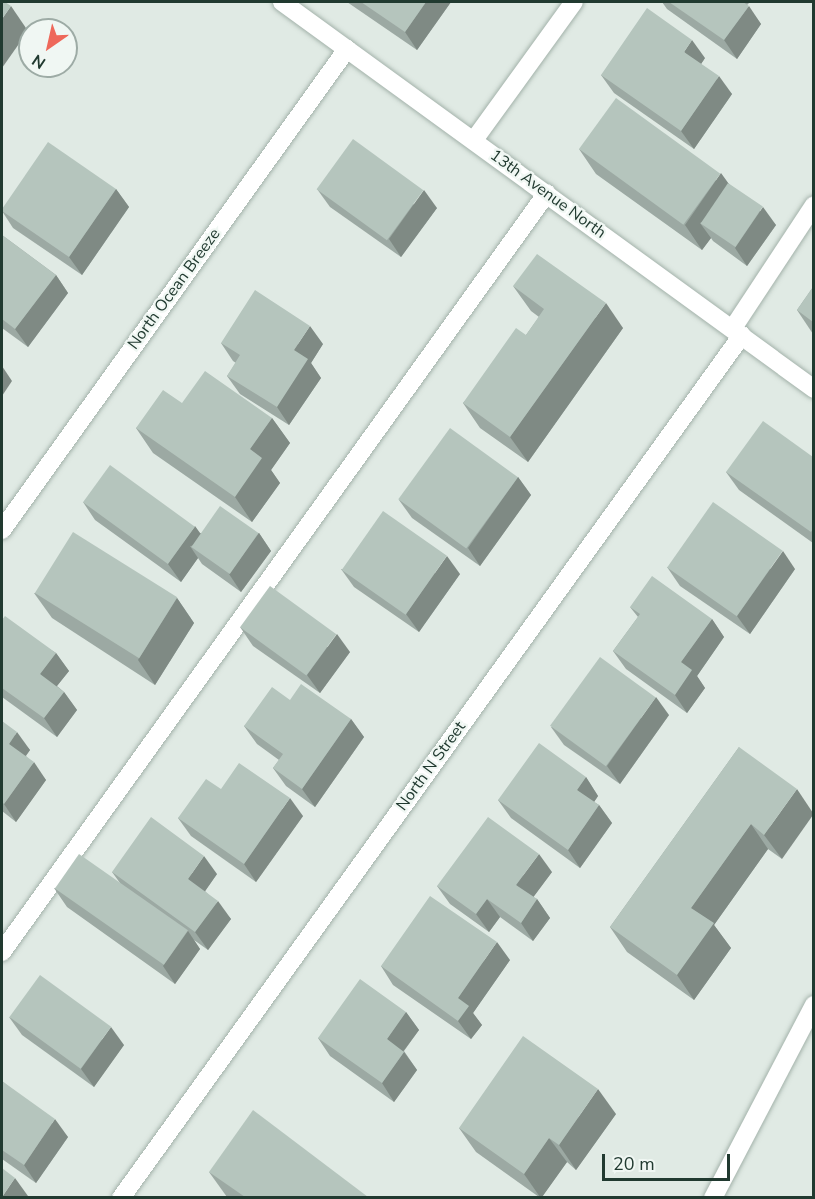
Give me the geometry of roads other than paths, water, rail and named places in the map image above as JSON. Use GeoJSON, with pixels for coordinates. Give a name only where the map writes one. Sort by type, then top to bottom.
{"type":"FeatureCollection","features":[{"type":"Feature","properties":{"kind":"street","name":"13th Avenue North"},"geometry":{"type":"LineString","coordinates":[[282,2],[737,331],[813,389]]}},
{"type":"Feature","properties":{"kind":"street"},"geometry":{"type":"LineString","coordinates":[[474,140],[574,2]]}},
{"type":"Feature","properties":{"kind":"street","name":"North Ocean Breeze"},"geometry":{"type":"LineString","coordinates":[[2,530],[347,49]]}},
{"type":"Feature","properties":{"kind":"street"},"geometry":{"type":"LineString","coordinates":[[2,952],[547,193]]}},
{"type":"Feature","properties":{"kind":"street","name":"North N Street"},"geometry":{"type":"LineString","coordinates":[[120,1197],[737,331],[813,205]]}},
{"type":"Feature","properties":{"kind":"street"},"geometry":{"type":"LineString","coordinates":[[713,1197],[813,1005]]}}]}
